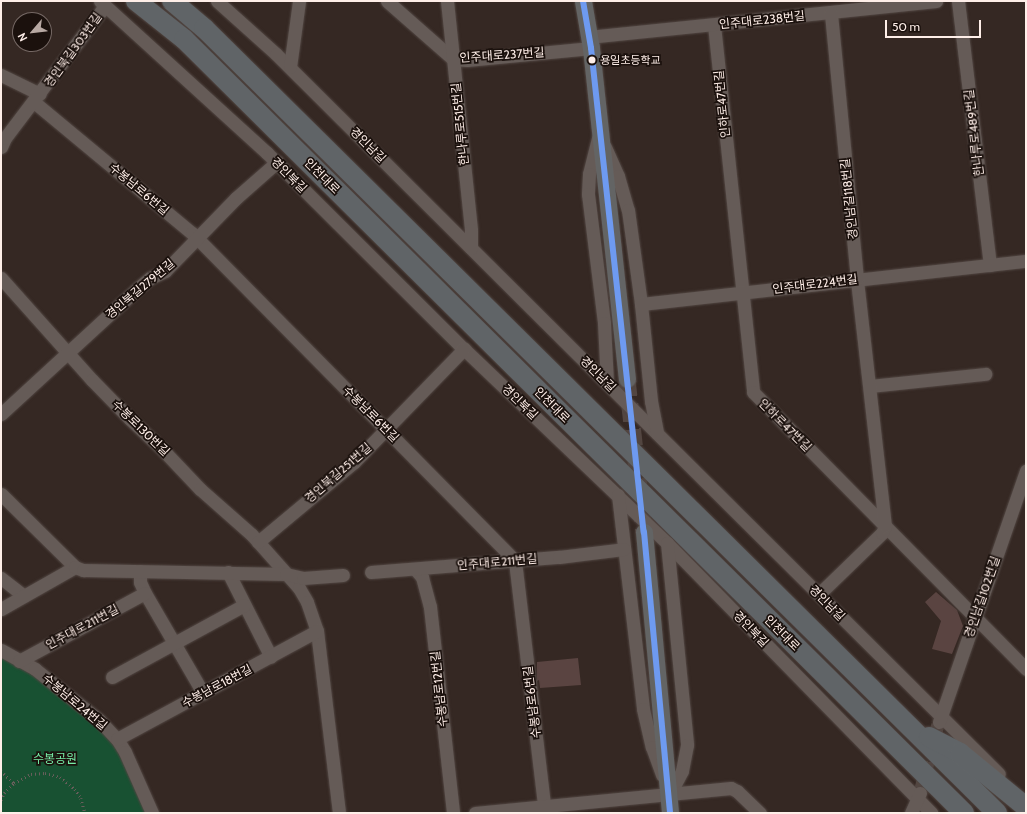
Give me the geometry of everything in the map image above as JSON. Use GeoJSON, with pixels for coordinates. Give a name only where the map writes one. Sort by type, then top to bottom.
{"type":"FeatureCollection","features":[{"type":"Feature","properties":{"kind":"highway","name":"인천대로"},"geometry":{"type":"LineString","coordinates":[[136,1],[184,40],[964,813]]}},
{"type":"Feature","properties":{"kind":"highway","name":"인천대로"},"geometry":{"type":"LineString","coordinates":[[172,1],[210,33],[997,813]]}},
{"type":"Feature","properties":{"kind":"highway"},"geometry":{"type":"LineString","coordinates":[[910,727],[960,754],[1026,807]]}},
{"type":"Feature","properties":{"kind":"main road"},"geometry":{"type":"LineString","coordinates":[[583,1],[590,42],[627,379]]}},
{"type":"Feature","properties":{"kind":"main road"},"geometry":{"type":"LineString","coordinates":[[644,532],[670,813]]}},
{"type":"Feature","properties":{"kind":"street","name":"경인남길"},"geometry":{"type":"LineString","coordinates":[[217,1],[290,67],[819,594],[940,720],[1026,801]]}},
{"type":"Feature","properties":{"kind":"street"},"geometry":{"type":"LineString","coordinates":[[290,67],[299,1]]}},
{"type":"Feature","properties":{"kind":"street","name":"인주대로237번길"},"geometry":{"type":"LineString","coordinates":[[386,1],[453,59],[467,60],[590,42]]}},
{"type":"Feature","properties":{"kind":"street","name":"한나루로515번길"},"geometry":{"type":"LineString","coordinates":[[447,1],[471,230],[471,248]]}},
{"type":"Feature","properties":{"kind":"street","name":"인주대로238번길"},"geometry":{"type":"LineString","coordinates":[[590,42],[714,25],[831,12],[851,6],[936,1]]}},
{"type":"Feature","properties":{"kind":"street","name":"한나루로489번길"},"geometry":{"type":"LineString","coordinates":[[958,1],[990,265]]}},
{"type":"Feature","properties":{"kind":"street","name":"경인북길303번길"},"geometry":{"type":"LineString","coordinates":[[1,147],[5,138],[37,98],[103,3]]}},
{"type":"Feature","properties":{"kind":"street","name":"경인북길"},"geometry":{"type":"LineString","coordinates":[[103,3],[277,162],[464,349],[668,543],[919,796],[931,813]]}},
{"type":"Feature","properties":{"kind":"street","name":"경인남길118번길"},"geometry":{"type":"LineString","coordinates":[[831,12],[857,279],[885,526]]}},
{"type":"Feature","properties":{"kind":"street","name":"인하로47번길"},"geometry":{"type":"LineString","coordinates":[[714,25],[752,392],[1026,669]]}},
{"type":"Feature","properties":{"kind":"street","name":"경인북길303번길"},"geometry":{"type":"LineString","coordinates":[[1,75],[37,98]]}},
{"type":"Feature","properties":{"kind":"street","name":"수봉남로6번길"},"geometry":{"type":"LineString","coordinates":[[37,98],[197,238],[515,561],[545,810]]}},
{"type":"Feature","properties":{"kind":"street"},"geometry":{"type":"LineString","coordinates":[[599,134],[618,176],[628,210],[641,304],[651,402],[657,433]]}},
{"type":"Feature","properties":{"kind":"street"},"geometry":{"type":"LineString","coordinates":[[599,134],[589,174],[588,194],[604,323],[607,383]]}},
{"type":"Feature","properties":{"kind":"street","name":"경인북길279번길"},"geometry":{"type":"LineString","coordinates":[[1,414],[150,278],[165,271],[236,198],[277,162]]}},
{"type":"Feature","properties":{"kind":"street","name":"인주대로224번길"},"geometry":{"type":"LineString","coordinates":[[641,304],[1026,261]]}},
{"type":"Feature","properties":{"kind":"street","name":"수봉로130번길"},"geometry":{"type":"LineString","coordinates":[[1,278],[92,380],[206,494],[258,542],[286,574]]}},
{"type":"Feature","properties":{"kind":"street","name":"경인북길251번길"},"geometry":{"type":"LineString","coordinates":[[258,542],[354,462],[464,349]]}},
{"type":"Feature","properties":{"kind":"street"},"geometry":{"type":"LineString","coordinates":[[870,386],[985,374]]}},
{"type":"Feature","properties":{"kind":"street","name":"경인남길102번길"},"geometry":{"type":"LineString","coordinates":[[940,720],[1026,471]]}},
{"type":"Feature","properties":{"kind":"street"},"geometry":{"type":"LineString","coordinates":[[1,494],[75,567],[83,570],[286,574],[303,578],[343,575]]}},
{"type":"Feature","properties":{"kind":"street"},"geometry":{"type":"LineString","coordinates":[[618,495],[644,708],[652,747],[669,795]]}},
{"type":"Feature","properties":{"kind":"street"},"geometry":{"type":"LineString","coordinates":[[819,594],[882,533],[885,526]]}},
{"type":"Feature","properties":{"kind":"street"},"geometry":{"type":"LineString","coordinates":[[668,543],[687,745],[682,771],[669,795]]}},
{"type":"Feature","properties":{"kind":"street","name":"인주대로211번길"},"geometry":{"type":"LineString","coordinates":[[371,572],[515,561],[624,549]]}},
{"type":"Feature","properties":{"kind":"street"},"geometry":{"type":"LineString","coordinates":[[1,609],[75,567]]}},
{"type":"Feature","properties":{"kind":"street","name":"수봉남로12번길"},"geometry":{"type":"LineString","coordinates":[[416,569],[422,577],[430,607],[453,813]]}},
{"type":"Feature","properties":{"kind":"street"},"geometry":{"type":"LineString","coordinates":[[140,571],[140,582],[145,593],[203,693]]}},
{"type":"Feature","properties":{"kind":"street"},"geometry":{"type":"LineString","coordinates":[[228,572],[271,658]]}},
{"type":"Feature","properties":{"kind":"street"},"geometry":{"type":"LineString","coordinates":[[286,574],[299,588],[307,602],[317,631],[340,813]]}},
{"type":"Feature","properties":{"kind":"street"},"geometry":{"type":"LineString","coordinates":[[1,578],[24,596]]}},
{"type":"Feature","properties":{"kind":"street","name":"인주대로211번길"},"geometry":{"type":"LineString","coordinates":[[19,661],[145,593]]}},
{"type":"Feature","properties":{"kind":"street"},"geometry":{"type":"LineString","coordinates":[[112,677],[244,605]]}},
{"type":"Feature","properties":{"kind":"street","name":"수봉남로18번길"},"geometry":{"type":"LineString","coordinates":[[117,739],[271,658],[317,631]]}},
{"type":"Feature","properties":{"kind":"street","name":"수봉남로24번길"},"geometry":{"type":"LineString","coordinates":[[1,650],[35,669],[99,720],[117,739],[125,752],[152,813]]}},
{"type":"Feature","properties":{"kind":"street"},"geometry":{"type":"LineString","coordinates":[[475,813],[545,810],[730,788],[737,790],[760,813]]}},
{"type":"Feature","properties":{"kind":"street"},"geometry":{"type":"LineString","coordinates":[[911,813],[919,796]]}},
{"type":"Feature","properties":{"kind":"path"},"geometry":{"type":"LineString","coordinates":[[1,772],[14,783]]}},
{"type":"Feature","properties":{"kind":"path"},"geometry":{"type":"LineString","coordinates":[[1,800],[4,794],[14,783],[31,774],[38,773],[60,777],[75,789],[81,798],[85,813]]}},
{"type":"Feature","properties":{"kind":"green space","name":"수봉공원"},"geometry":{"type":"Polygon","coordinates":[[[1,651],[117,739],[150,813],[1,813],[1,651]]]}},
{"type":"Feature","properties":{"kind":"building"},"geometry":{"type":"Polygon","coordinates":[[[936,592],[957,610],[963,626],[952,654],[932,649],[941,621],[925,602],[936,592]]]}},
{"type":"Feature","properties":{"kind":"building"},"geometry":{"type":"Polygon","coordinates":[[[578,658],[581,685],[540,688],[539,680],[537,681],[537,662],[578,658]]]}},
{"type":"Feature","properties":{"kind":"tunnel"},"geometry":{"type":"LineString","coordinates":[[627,379],[644,532]]}},
{"type":"Feature","properties":{"kind":"tunnel"},"geometry":{"type":"LineString","coordinates":[[920,792],[938,724]]}},
{"type":"Feature","properties":{"kind":"transit line"},"geometry":{"type":"LineString","coordinates":[[583,1],[591,48],[644,532],[670,813]]}},
{"type":"Feature","properties":{"kind":"place","name":"용일초등학교"},"geometry":{"type":"Point","coordinates":[592,60]}}]}
